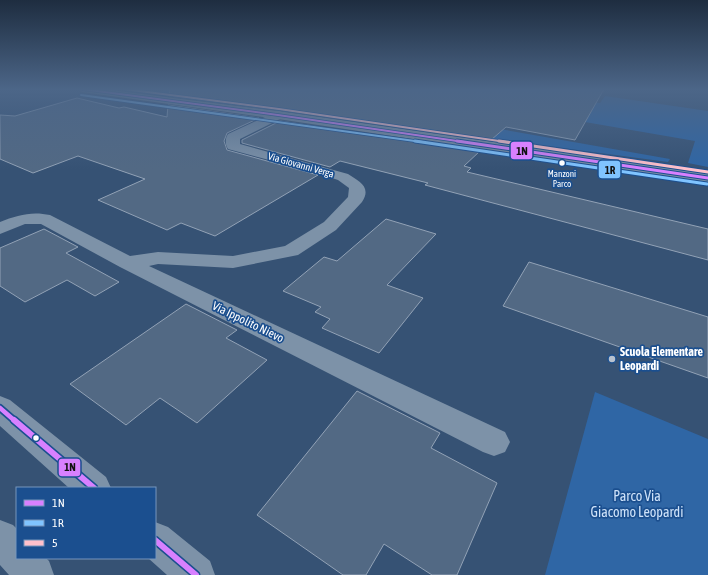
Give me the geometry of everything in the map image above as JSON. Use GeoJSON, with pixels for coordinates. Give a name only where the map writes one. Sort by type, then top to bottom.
{"type":"FeatureCollection","features":[{"type":"Feature","properties":{"kind":"street","name":"Via Giovanni Verga"},"geometry":{"type":"LineString","coordinates":[[127,263],[158,258],[233,262],[291,251],[330,226],[356,198],[357,186],[344,177],[233,146],[233,138],[276,116]]}},
{"type":"Feature","properties":{"kind":"street"},"geometry":{"type":"LineString","coordinates":[[284,116],[708,178]]}},
{"type":"Feature","properties":{"kind":"street","name":"Via Ippolito Nievo"},"geometry":{"type":"LineString","coordinates":[[0,228],[23,219],[44,219],[127,263],[494,442]]}},
{"type":"Feature","properties":{"kind":"street"},"geometry":{"type":"LineString","coordinates":[[0,408],[93,487]]}},
{"type":"Feature","properties":{"kind":"street"},"geometry":{"type":"LineString","coordinates":[[0,538],[16,555]]}},
{"type":"Feature","properties":{"kind":"street"},"geometry":{"type":"LineString","coordinates":[[156,541],[196,575]]}},
{"type":"Feature","properties":{"kind":"street"},"geometry":{"type":"LineString","coordinates":[[20,559],[34,575]]}},
{"type":"Feature","properties":{"kind":"green space"},"geometry":{"type":"Polygon","coordinates":[[[319,116],[484,116],[483,126],[670,159],[668,162],[319,116]]]}},
{"type":"Feature","properties":{"kind":"green space"},"geometry":{"type":"Polygon","coordinates":[[[549,116],[708,116],[708,167],[688,163],[695,141],[549,116]]]}},
{"type":"Feature","properties":{"kind":"green space","name":"Parco Via Giacomo Leopardi"},"geometry":{"type":"Polygon","coordinates":[[[595,392],[708,439],[708,575],[545,575],[595,392]]]}},
{"type":"Feature","properties":{"kind":"building"},"geometry":{"type":"Polygon","coordinates":[[[0,116],[244,116],[259,118],[227,133],[224,141],[227,150],[318,175],[215,236],[181,223],[167,230],[98,200],[145,179],[78,156],[33,173],[0,159],[0,116]]]}},
{"type":"Feature","properties":{"kind":"building"},"geometry":{"type":"Polygon","coordinates":[[[319,116],[589,116],[575,140],[506,127],[491,140],[319,116]]]}},
{"type":"Feature","properties":{"kind":"building"},"geometry":{"type":"Polygon","coordinates":[[[280,121],[480,151],[464,166],[471,168],[467,172],[708,229],[708,260],[425,185],[428,183],[340,161],[330,167],[242,143],[242,140],[280,121]]]}},
{"type":"Feature","properties":{"kind":"building"},"geometry":{"type":"Polygon","coordinates":[[[386,219],[436,234],[387,285],[423,298],[379,353],[322,328],[330,319],[315,312],[321,307],[283,291],[324,257],[337,261],[386,219]]]}},
{"type":"Feature","properties":{"kind":"building"},"geometry":{"type":"Polygon","coordinates":[[[44,229],[78,247],[66,253],[119,282],[95,296],[67,280],[25,302],[0,286],[0,248],[44,229]]]}},
{"type":"Feature","properties":{"kind":"building"},"geometry":{"type":"Polygon","coordinates":[[[529,262],[708,317],[708,378],[503,306],[529,262]]]}},
{"type":"Feature","properties":{"kind":"building"},"geometry":{"type":"Polygon","coordinates":[[[186,304],[237,330],[226,338],[267,360],[197,423],[160,398],[126,425],[70,384],[186,304]]]}},
{"type":"Feature","properties":{"kind":"building"},"geometry":{"type":"Polygon","coordinates":[[[357,391],[440,433],[431,448],[497,483],[457,575],[432,575],[384,544],[366,575],[343,575],[257,515],[357,391]]]}},
{"type":"Feature","properties":{"kind":"transit line","name":"1R"},"geometry":{"type":"LineString","coordinates":[[238,116],[707,184]]}},
{"type":"Feature","properties":{"kind":"transit line","name":"1N"},"geometry":{"type":"LineString","coordinates":[[284,116],[708,178]]}},
{"type":"Feature","properties":{"kind":"transit line","name":"5"},"geometry":{"type":"LineString","coordinates":[[326,116],[708,172]]}},
{"type":"Feature","properties":{"kind":"transit line","name":"1N"},"geometry":{"type":"LineString","coordinates":[[0,408],[93,487]]}},
{"type":"Feature","properties":{"kind":"transit line","name":"1N"},"geometry":{"type":"LineString","coordinates":[[156,541],[196,575]]}},
{"type":"Feature","properties":{"kind":"place","name":"Manzoni Parco"},"geometry":{"type":"Point","coordinates":[562,163]}},
{"type":"Feature","properties":{"kind":"place","name":"Scuola Elementare Leopardi"},"geometry":{"type":"Point","coordinates":[612,359]}}]}
